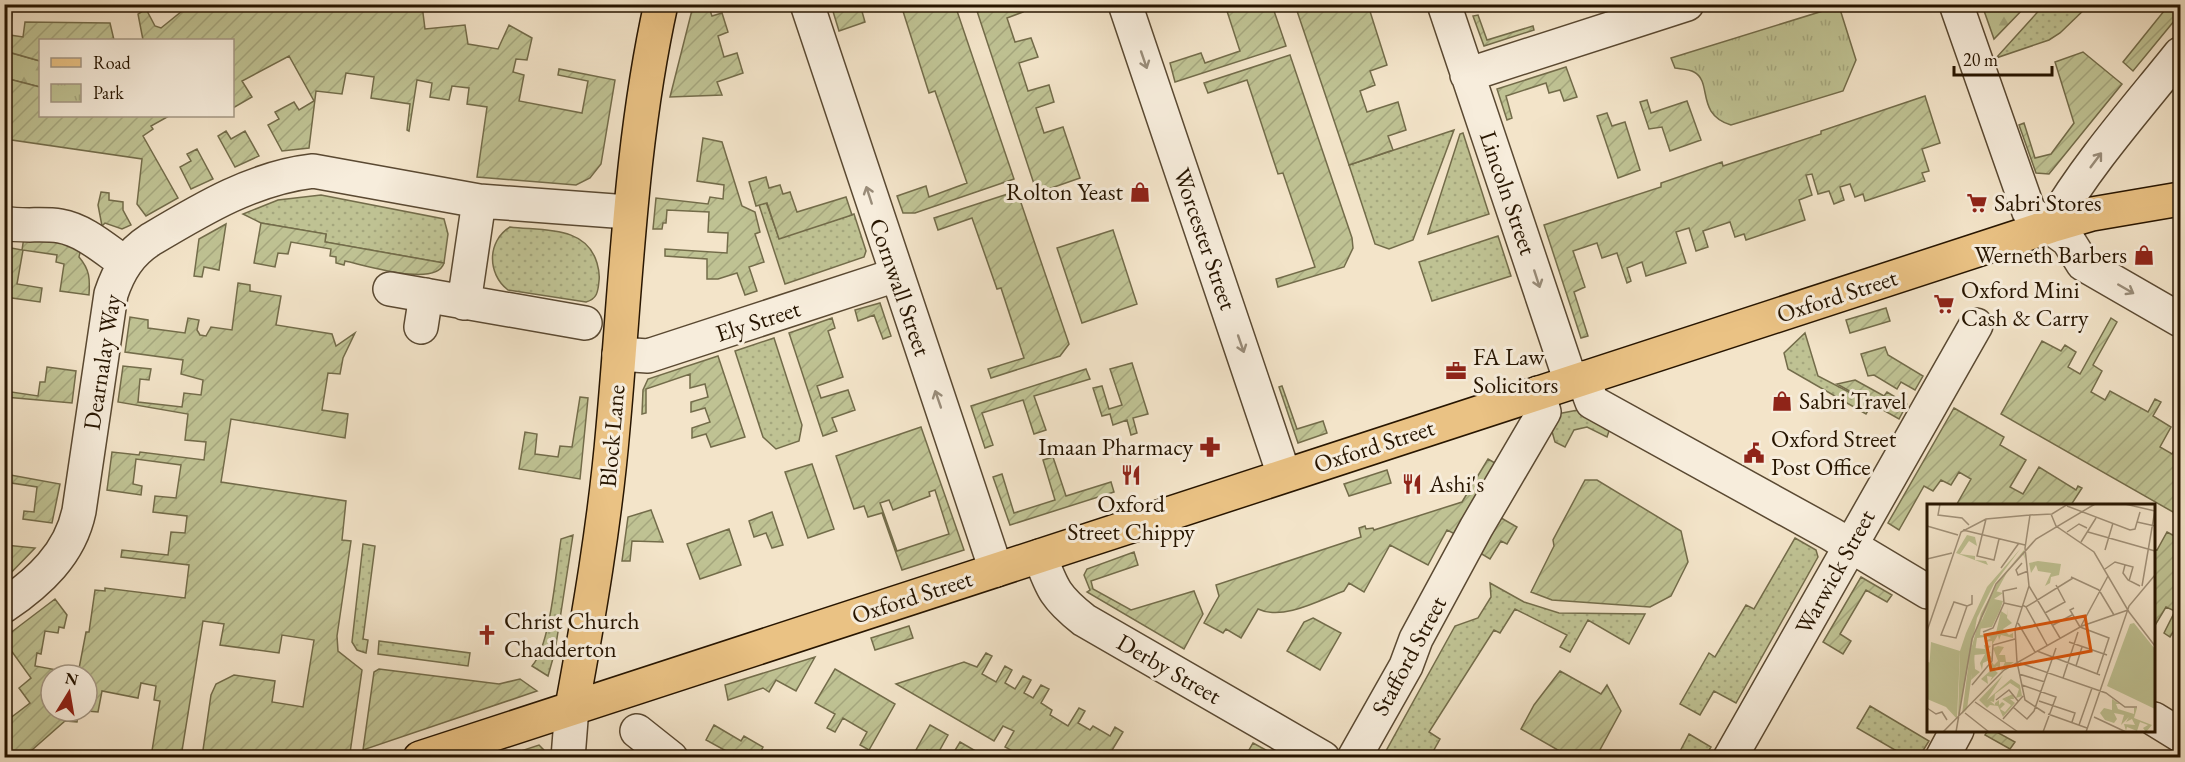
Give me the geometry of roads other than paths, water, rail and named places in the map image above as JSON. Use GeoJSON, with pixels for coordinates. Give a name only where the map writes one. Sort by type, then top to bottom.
{"type":"FeatureCollection","features":[{"type":"Feature","properties":{"kind":"main road","name":"Block Lane"},"geometry":{"type":"LineString","coordinates":[[572,707],[606,503],[628,212],[644,87],[661,4]]}},
{"type":"Feature","properties":{"kind":"main road","name":"Oxford Street"},"geometry":{"type":"LineString","coordinates":[[572,707],[2051,226],[2092,214],[2181,199]]}},
{"type":"Feature","properties":{"kind":"main road"},"geometry":{"type":"LineString","coordinates":[[420,758],[572,707]]}},
{"type":"Feature","properties":{"kind":"street","name":"Cornwall Street"},"geometry":{"type":"LineString","coordinates":[[807,4],[996,570]]}},
{"type":"Feature","properties":{"kind":"street","name":"Worcester Street"},"geometry":{"type":"LineString","coordinates":[[1125,4],[1284,475]]}},
{"type":"Feature","properties":{"kind":"street","name":"Lincoln Street"},"geometry":{"type":"LineString","coordinates":[[1444,4],[1467,75],[1577,380],[1592,402],[1850,545],[1927,591]]}},
{"type":"Feature","properties":{"kind":"street"},"geometry":{"type":"LineString","coordinates":[[1467,75],[1687,4]]}},
{"type":"Feature","properties":{"kind":"street"},"geometry":{"type":"LineString","coordinates":[[1956,4],[2029,212],[2068,240],[2083,264],[2181,320]]}},
{"type":"Feature","properties":{"kind":"street"},"geometry":{"type":"LineString","coordinates":[[2051,226],[2065,202],[2120,129],[2181,54]]}},
{"type":"Feature","properties":{"kind":"street","name":"Dearnalay Way"},"geometry":{"type":"LineString","coordinates":[[4,606],[47,573],[69,540],[77,521],[111,294],[125,263],[139,247],[247,187],[292,173],[313,171],[336,173],[479,201],[628,212]]}},
{"type":"Feature","properties":{"kind":"street"},"geometry":{"type":"LineString","coordinates":[[464,303],[479,201]]}},
{"type":"Feature","properties":{"kind":"street"},"geometry":{"type":"LineString","coordinates":[[4,223],[21,226],[63,226],[82,235],[125,263]]}},
{"type":"Feature","properties":{"kind":"street","name":"Ely Street"},"geometry":{"type":"LineString","coordinates":[[619,354],[648,356],[896,275]]}},
{"type":"Feature","properties":{"kind":"street"},"geometry":{"type":"LineString","coordinates":[[390,289],[585,323]]}},
{"type":"Feature","properties":{"kind":"street"},"geometry":{"type":"LineString","coordinates":[[421,327],[426,295]]}},
{"type":"Feature","properties":{"kind":"street","name":"Warwick Street"},"geometry":{"type":"LineString","coordinates":[[1730,758],[1976,326]]}},
{"type":"Feature","properties":{"kind":"street","name":"Stafford Street"},"geometry":{"type":"LineString","coordinates":[[1353,758],[1406,666],[1416,639],[1457,583],[1544,412],[1538,393]]}},
{"type":"Feature","properties":{"kind":"street","name":"Derby Street"},"geometry":{"type":"LineString","coordinates":[[1040,556],[1052,588],[1062,602],[1084,620],[1323,758]]}},
{"type":"Feature","properties":{"kind":"street"},"geometry":{"type":"LineString","coordinates":[[568,758],[572,707]]}},
{"type":"Feature","properties":{"kind":"street"},"geometry":{"type":"LineString","coordinates":[[2155,720],[2181,735]]}},
{"type":"Feature","properties":{"kind":"street"},"geometry":{"type":"LineString","coordinates":[[637,731],[671,758]]}},
{"type":"Feature","properties":{"kind":"street"},"geometry":{"type":"LineString","coordinates":[[1942,758],[1956,732]]}},
{"type":"Feature","properties":{"kind":"place","name":"Rolton Yeast"},"geometry":{"type":"Point","coordinates":[1140,192]}},
{"type":"Feature","properties":{"kind":"place","name":"Sabri Stores"},"geometry":{"type":"Point","coordinates":[1977,203]}},
{"type":"Feature","properties":{"kind":"place","name":"Werneth Barbers"},"geometry":{"type":"Point","coordinates":[2144,255]}},
{"type":"Feature","properties":{"kind":"place","name":"Oxford Mini Cash & Carry"},"geometry":{"type":"Point","coordinates":[1944,304]}},
{"type":"Feature","properties":{"kind":"place","name":"FA Law Solicitors"},"geometry":{"type":"Point","coordinates":[1456,371]}},
{"type":"Feature","properties":{"kind":"place","name":"Sabri Travel"},"geometry":{"type":"Point","coordinates":[1782,401]}},
{"type":"Feature","properties":{"kind":"place","name":"Imaan Pharmacy"},"geometry":{"type":"Point","coordinates":[1210,447]}},
{"type":"Feature","properties":{"kind":"place","name":"Oxford Street Post Office"},"geometry":{"type":"Point","coordinates":[1754,453]}},
{"type":"Feature","properties":{"kind":"place","name":"Oxford Street Chippy"},"geometry":{"type":"Point","coordinates":[1131,475]}},
{"type":"Feature","properties":{"kind":"place","name":"Ashi's"},"geometry":{"type":"Point","coordinates":[1412,484]}},
{"type":"Feature","properties":{"kind":"place","name":"Christ Church Chadderton"},"geometry":{"type":"Point","coordinates":[487,635]}}]}
